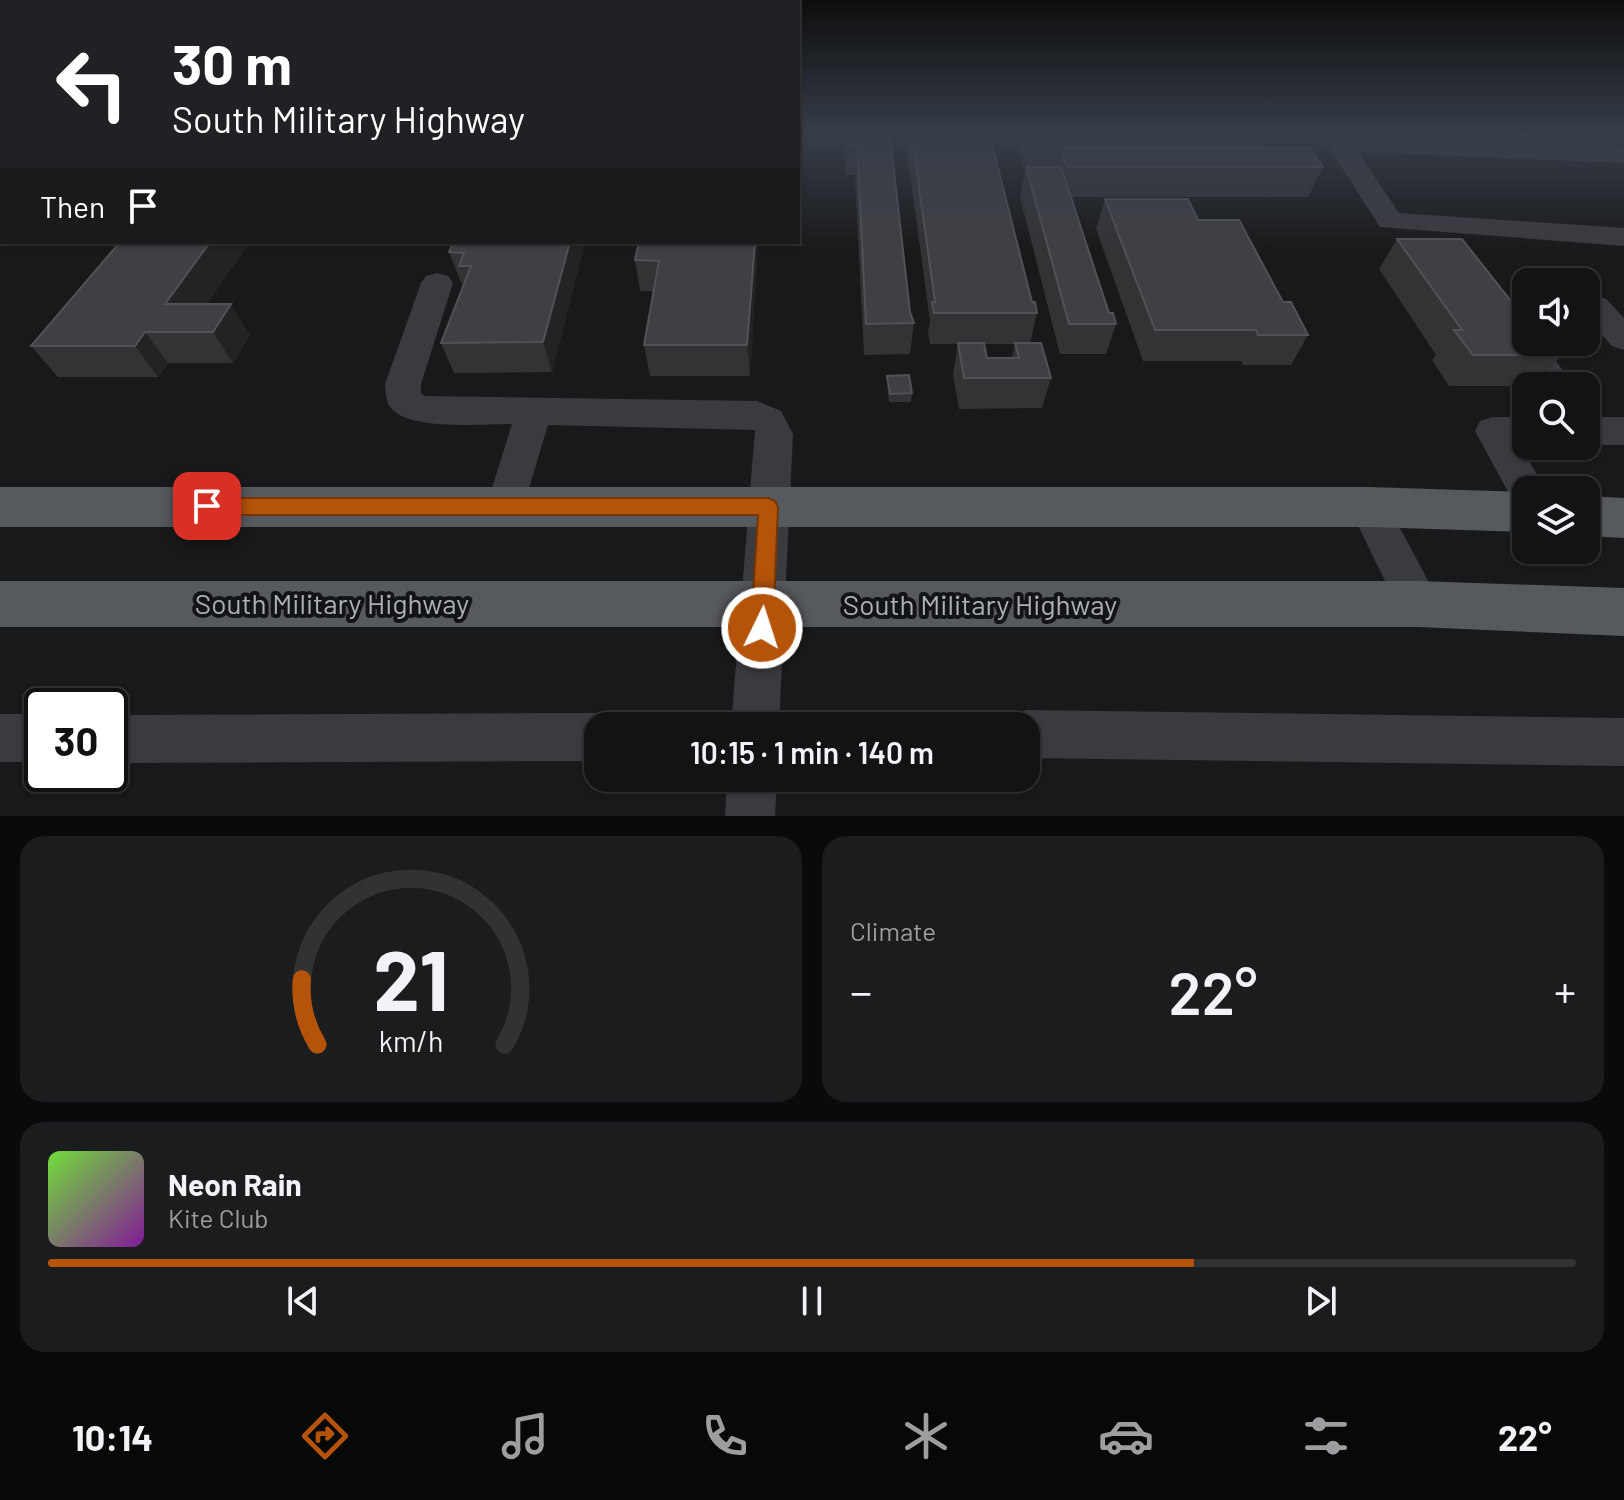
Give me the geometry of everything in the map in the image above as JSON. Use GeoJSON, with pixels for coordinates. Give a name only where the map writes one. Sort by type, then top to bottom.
{"type":"FeatureCollection","features":[{"type":"Feature","properties":{"kind":"main road"},"geometry":{"type":"LineString","coordinates":[[0,507],[1369,507],[1512,512]]}},
{"type":"Feature","properties":{"kind":"main road"},"geometry":{"type":"LineString","coordinates":[[1600,517],[1624,518]]}},
{"type":"Feature","properties":{"kind":"main road","name":"South Military Highway"},"geometry":{"type":"LineString","coordinates":[[0,604],[1418,604],[1624,612]]}},
{"type":"Feature","properties":{"kind":"street"},"geometry":{"type":"LineString","coordinates":[[1360,174],[1390,221],[1624,237]]}},
{"type":"Feature","properties":{"kind":"street"},"geometry":{"type":"LineString","coordinates":[[437,283],[403,384],[404,400],[419,409],[757,415],[768,421],[775,434],[756,712]]}},
{"type":"Feature","properties":{"kind":"street"},"geometry":{"type":"LineString","coordinates":[[1495,308],[1546,372]]}},
{"type":"Feature","properties":{"kind":"street"},"geometry":{"type":"LineString","coordinates":[[1600,312],[1624,338]]}},
{"type":"Feature","properties":{"kind":"street"},"geometry":{"type":"LineString","coordinates":[[506,507],[534,411]]}},
{"type":"Feature","properties":{"kind":"street"},"geometry":{"type":"LineString","coordinates":[[1512,431],[1493,431],[1519,476]]}},
{"type":"Feature","properties":{"kind":"street"},"geometry":{"type":"LineString","coordinates":[[1369,507],[1418,604]]}},
{"type":"Feature","properties":{"kind":"street"},"geometry":{"type":"LineString","coordinates":[[1040,734],[1265,739],[1448,737],[1624,742]]}},
{"type":"Feature","properties":{"kind":"street"},"geometry":{"type":"LineString","coordinates":[[128,739],[584,737]]}},
{"type":"Feature","properties":{"kind":"street"},"geometry":{"type":"LineString","coordinates":[[0,738],[24,738]]}},
{"type":"Feature","properties":{"kind":"street"},"geometry":{"type":"LineString","coordinates":[[750,816],[751,792]]}},
{"type":"Feature","properties":{"kind":"building"},"geometry":{"type":"Polygon","coordinates":[[[858,174],[894,174],[910,312],[914,323],[866,324],[858,174]]]}},
{"type":"Feature","properties":{"kind":"building"},"geometry":{"type":"Polygon","coordinates":[[[917,174],[1000,174],[1037,313],[934,313],[932,302],[935,302],[917,174]]]}},
{"type":"Feature","properties":{"kind":"building"},"geometry":{"type":"Polygon","coordinates":[[[1028,174],[1063,174],[1109,313],[1113,313],[1116,324],[1069,324],[1028,174]]]}},
{"type":"Feature","properties":{"kind":"building"},"geometry":{"type":"Polygon","coordinates":[[[1105,199],[1188,199],[1198,220],[1239,220],[1283,302],[1291,302],[1308,335],[1258,335],[1256,330],[1155,330],[1105,199]]]}},
{"type":"Feature","properties":{"kind":"building"},"geometry":{"type":"Polygon","coordinates":[[[1397,239],[1462,239],[1512,302],[1512,355],[1473,355],[1454,330],[1462,330],[1397,239]]]}},
{"type":"Feature","properties":{"kind":"building"},"geometry":{"type":"Polygon","coordinates":[[[118,244],[209,244],[165,304],[231,304],[213,332],[145,332],[135,346],[31,346],[118,244]]]}},
{"type":"Feature","properties":{"kind":"building"},"geometry":{"type":"Polygon","coordinates":[[[452,244],[569,244],[543,342],[441,343],[471,266],[459,266],[464,253],[449,252],[452,244]]]}},
{"type":"Feature","properties":{"kind":"building"},"geometry":{"type":"Polygon","coordinates":[[[639,244],[755,244],[747,345],[644,345],[659,261],[635,260],[639,244]]]}},
{"type":"Feature","properties":{"kind":"building"},"geometry":{"type":"Polygon","coordinates":[[[958,343],[984,343],[987,358],[1019,358],[1015,343],[1041,343],[1051,378],[964,378],[958,343]]]}},
{"type":"Feature","properties":{"kind":"building"},"geometry":{"type":"Polygon","coordinates":[[[909,375],[912,393],[890,394],[887,376],[909,375]]]}},
{"type":"Feature","properties":{"kind":"route"},"geometry":{"type":"LineString","coordinates":[[207,506],[768,507],[762,628]]}}]}
